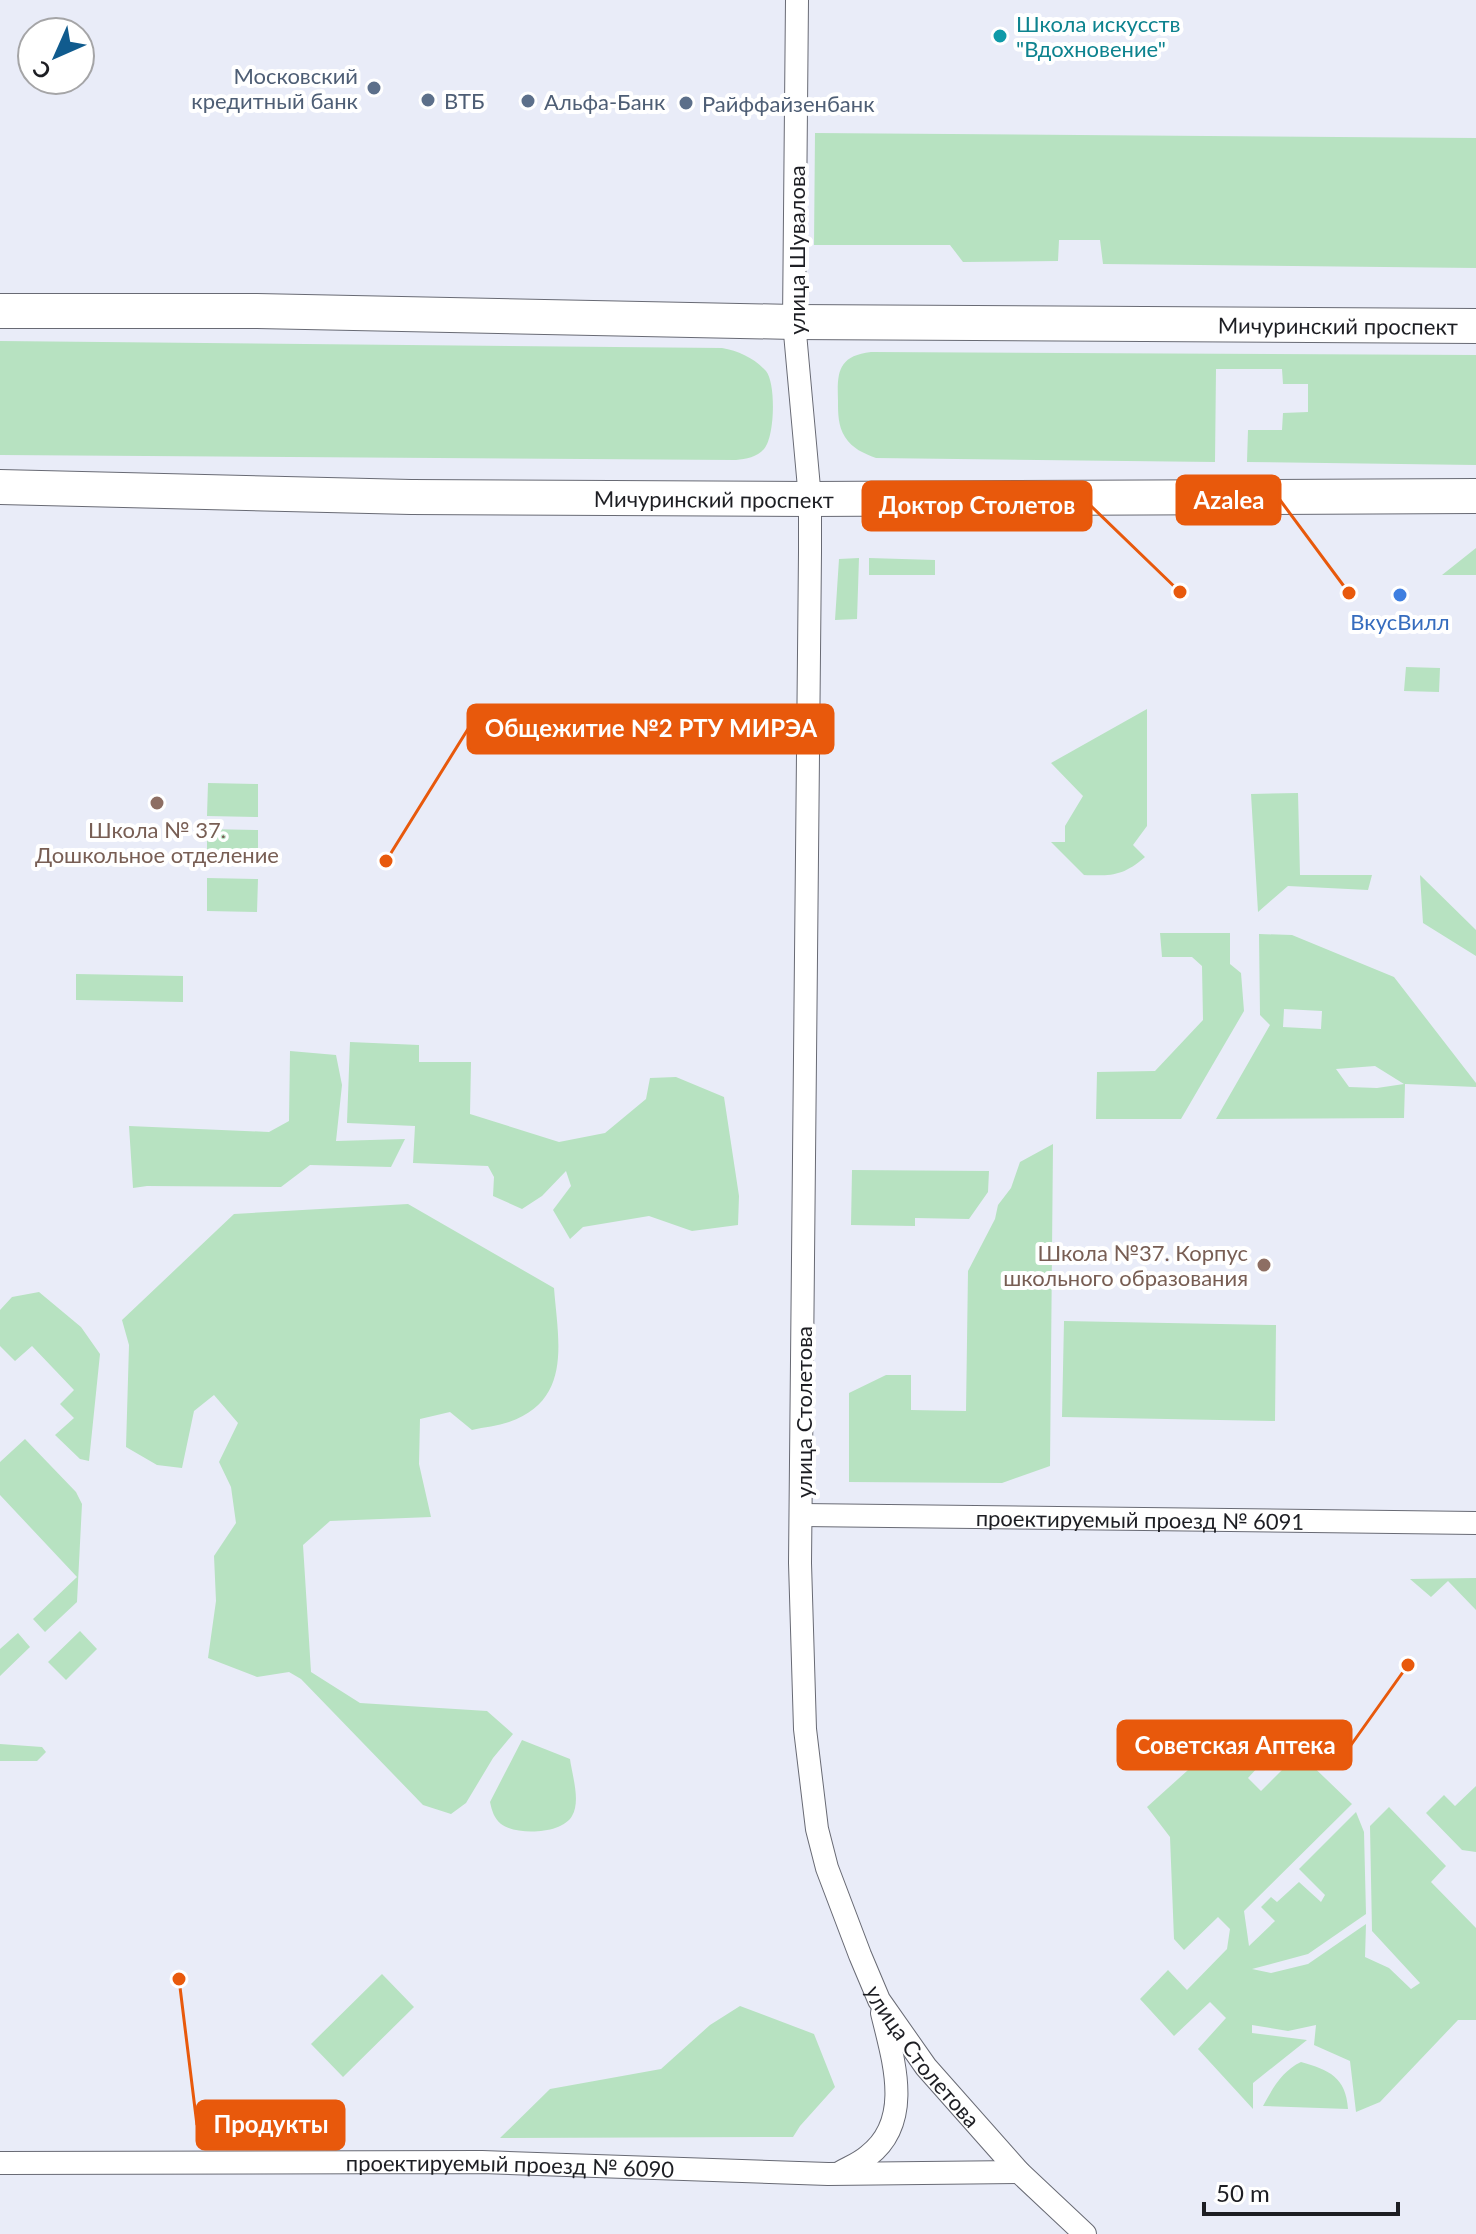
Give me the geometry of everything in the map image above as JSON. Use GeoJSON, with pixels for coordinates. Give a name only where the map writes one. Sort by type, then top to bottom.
{"type":"FeatureCollection","features":[{"type":"Feature","properties":{"kind":"main road","name":"Мичуринский проспект"},"geometry":{"type":"LineString","coordinates":[[0,311],[257,311],[794,322],[1476,326]]}},
{"type":"Feature","properties":{"kind":"main road","name":"Мичуринский проспект"},"geometry":{"type":"LineString","coordinates":[[0,487],[411,497],[1476,496]]}},
{"type":"Feature","properties":{"kind":"street","name":"улица Шувалова"},"geometry":{"type":"LineString","coordinates":[[797,0],[794,322],[810,499]]}},
{"type":"Feature","properties":{"kind":"street","name":"улица Столетова"},"geometry":{"type":"LineString","coordinates":[[810,499],[800,1563],[805,1729],[817,1829],[827,1868],[879,2000],[926,2067],[1019,2172],[1085,2234]]}},
{"type":"Feature","properties":{"kind":"street","name":"проектируемый проезд № 6091"},"geometry":{"type":"LineString","coordinates":[[802,1515],[1476,1523]]}},
{"type":"Feature","properties":{"kind":"street"},"geometry":{"type":"LineString","coordinates":[[839,2173],[869,2156],[882,2141],[893,2120],[897,2078],[879,2000]]}},
{"type":"Feature","properties":{"kind":"street","name":"проектируемый проезд № 6090"},"geometry":{"type":"LineString","coordinates":[[0,2163],[482,2162],[839,2173],[1019,2172]]}},
{"type":"Feature","properties":{"kind":"green space"},"geometry":{"type":"Polygon","coordinates":[[[815,133],[1476,138],[1476,268],[1103,264],[1100,240],[1059,240],[1058,261],[963,262],[950,245],[814,245],[815,133]]]}},
{"type":"Feature","properties":{"kind":"green space"},"geometry":{"type":"Polygon","coordinates":[[[0,341],[722,348],[746,356],[766,371],[773,398],[772,422],[764,449],[755,456],[736,460],[0,455],[0,341]]]}},
{"type":"Feature","properties":{"kind":"green space"},"geometry":{"type":"Polygon","coordinates":[[[871,352],[1476,355],[1476,465],[1247,462],[1248,430],[1282,430],[1283,413],[1308,412],[1308,384],[1283,384],[1282,369],[1216,369],[1215,462],[876,458],[848,441],[841,428],[838,410],[838,382],[842,367],[852,357],[871,352]]]}},
{"type":"Feature","properties":{"kind":"green space"},"geometry":{"type":"Polygon","coordinates":[[[1476,548],[1476,575],[1442,575],[1476,548]]]}},
{"type":"Feature","properties":{"kind":"green space"},"geometry":{"type":"Polygon","coordinates":[[[859,558],[857,619],[835,620],[839,559],[859,558]]]}},
{"type":"Feature","properties":{"kind":"green space"},"geometry":{"type":"Polygon","coordinates":[[[869,558],[935,560],[935,575],[869,575],[869,558]]]}},
{"type":"Feature","properties":{"kind":"green space"},"geometry":{"type":"Polygon","coordinates":[[[1406,667],[1440,668],[1439,692],[1404,691],[1406,667]]]}},
{"type":"Feature","properties":{"kind":"green space"},"geometry":{"type":"Polygon","coordinates":[[[1147,709],[1147,826],[1133,845],[1145,857],[1117,874],[1084,875],[1051,842],[1065,842],[1065,826],[1083,796],[1051,763],[1147,709]]]}},
{"type":"Feature","properties":{"kind":"green space"},"geometry":{"type":"Polygon","coordinates":[[[208,783],[258,784],[258,817],[207,816],[208,783]]]}},
{"type":"Feature","properties":{"kind":"green space"},"geometry":{"type":"Polygon","coordinates":[[[1298,793],[1300,875],[1372,875],[1368,890],[1288,886],[1258,912],[1251,794],[1298,793]]]}},
{"type":"Feature","properties":{"kind":"green space"},"geometry":{"type":"Polygon","coordinates":[[[207,829],[258,830],[258,863],[207,862],[207,829]]]}},
{"type":"Feature","properties":{"kind":"green space"},"geometry":{"type":"Polygon","coordinates":[[[1420,875],[1476,930],[1476,956],[1423,923],[1420,875]]]}},
{"type":"Feature","properties":{"kind":"green space"},"geometry":{"type":"Polygon","coordinates":[[[207,878],[258,879],[257,912],[207,911],[207,878]]]}},
{"type":"Feature","properties":{"kind":"green space"},"geometry":{"type":"Polygon","coordinates":[[[1160,933],[1230,933],[1230,964],[1241,973],[1244,1011],[1181,1119],[1096,1119],[1097,1072],[1155,1071],[1203,1020],[1202,966],[1192,957],[1162,957],[1160,933]]]}},
{"type":"Feature","properties":{"kind":"green space"},"geometry":{"type":"Polygon","coordinates":[[[1259,934],[1292,935],[1394,977],[1476,1087],[1405,1084],[1404,1118],[1216,1119],[1270,1025],[1260,1015],[1259,934]],[[1284,1009],[1283,1027],[1321,1029],[1322,1011],[1284,1009]],[[1375,1066],[1336,1069],[1349,1087],[1377,1088],[1404,1084],[1375,1066]]]}},
{"type":"Feature","properties":{"kind":"green space"},"geometry":{"type":"Polygon","coordinates":[[[76,974],[183,976],[183,1002],[76,1000],[76,974]]]}},
{"type":"Feature","properties":{"kind":"green space"},"geometry":{"type":"Polygon","coordinates":[[[350,1042],[419,1045],[419,1062],[471,1062],[470,1114],[559,1142],[605,1133],[646,1099],[650,1078],[676,1077],[724,1097],[739,1196],[738,1225],[692,1231],[649,1216],[583,1227],[570,1239],[553,1210],[571,1186],[566,1171],[542,1196],[522,1209],[493,1196],[494,1177],[488,1166],[413,1163],[415,1126],[347,1123],[350,1042]]]}},
{"type":"Feature","properties":{"kind":"green space"},"geometry":{"type":"Polygon","coordinates":[[[290,1051],[336,1055],[342,1085],[336,1141],[405,1139],[391,1167],[310,1165],[281,1187],[133,1188],[129,1126],[269,1132],[289,1121],[290,1051]]]}},
{"type":"Feature","properties":{"kind":"green space"},"geometry":{"type":"Polygon","coordinates":[[[1053,1144],[1050,1466],[1002,1483],[849,1482],[849,1393],[886,1375],[911,1375],[911,1410],[966,1411],[968,1271],[995,1219],[998,1205],[1011,1188],[1020,1162],[1053,1144]]]}},
{"type":"Feature","properties":{"kind":"green space"},"geometry":{"type":"Polygon","coordinates":[[[852,1170],[989,1171],[988,1192],[969,1219],[915,1218],[915,1226],[851,1225],[852,1170]]]}},
{"type":"Feature","properties":{"kind":"green space"},"geometry":{"type":"Polygon","coordinates":[[[408,1204],[554,1288],[558,1328],[557,1366],[552,1384],[544,1399],[529,1412],[505,1423],[472,1430],[450,1412],[420,1419],[419,1464],[431,1517],[330,1521],[303,1545],[311,1672],[360,1703],[487,1711],[513,1734],[493,1758],[466,1803],[451,1814],[423,1805],[301,1679],[289,1672],[257,1677],[208,1658],[216,1601],[214,1556],[236,1523],[231,1487],[219,1462],[238,1423],[214,1395],[194,1411],[182,1468],[157,1465],[126,1447],[129,1345],[122,1320],[234,1214],[408,1204]]]}},
{"type":"Feature","properties":{"kind":"green space"},"geometry":{"type":"Polygon","coordinates":[[[39,1292],[81,1327],[100,1354],[89,1461],[80,1459],[55,1435],[74,1418],[60,1404],[74,1390],[32,1346],[15,1361],[0,1346],[0,1310],[12,1297],[39,1292]]]}},
{"type":"Feature","properties":{"kind":"green space"},"geometry":{"type":"Polygon","coordinates":[[[1064,1321],[1276,1325],[1275,1421],[1062,1417],[1064,1321]]]}},
{"type":"Feature","properties":{"kind":"green space"},"geometry":{"type":"Polygon","coordinates":[[[25,1439],[76,1492],[82,1504],[77,1602],[45,1632],[33,1619],[77,1577],[0,1495],[0,1462],[25,1439]]]}},
{"type":"Feature","properties":{"kind":"green space"},"geometry":{"type":"Polygon","coordinates":[[[1476,1578],[1476,1610],[1448,1581],[1431,1597],[1410,1579],[1476,1578]]]}},
{"type":"Feature","properties":{"kind":"green space"},"geometry":{"type":"Polygon","coordinates":[[[80,1631],[97,1649],[66,1680],[48,1662],[80,1631]]]}},
{"type":"Feature","properties":{"kind":"green space"},"geometry":{"type":"Polygon","coordinates":[[[18,1633],[30,1647],[0,1676],[0,1649],[18,1633]]]}},
{"type":"Feature","properties":{"kind":"green space"},"geometry":{"type":"Polygon","coordinates":[[[522,1740],[570,1759],[575,1810],[559,1827],[539,1831],[517,1830],[501,1824],[494,1814],[490,1802],[522,1740]]]}},
{"type":"Feature","properties":{"kind":"green space"},"geometry":{"type":"Polygon","coordinates":[[[1218,1743],[1269,1755],[1248,1778],[1261,1791],[1299,1753],[1352,1804],[1244,1911],[1249,1946],[1275,1921],[1261,1907],[1271,1897],[1277,1902],[1299,1882],[1321,1902],[1325,1895],[1299,1869],[1356,1812],[1364,1832],[1366,1914],[1308,1954],[1252,1969],[1271,1973],[1308,1964],[1366,1924],[1365,1957],[1389,1968],[1411,1989],[1420,1983],[1372,1931],[1370,1826],[1389,1807],[1446,1866],[1431,1882],[1476,1928],[1476,2020],[1458,2020],[1380,2102],[1356,2112],[1350,2061],[1314,2045],[1316,2025],[1288,2031],[1252,2025],[1252,2033],[1307,2040],[1253,2083],[1253,2109],[1198,2049],[1226,2018],[1210,2002],[1174,2036],[1140,1999],[1168,1970],[1187,1990],[1227,1949],[1230,1929],[1218,1917],[1184,1950],[1174,1939],[1170,1837],[1147,1807],[1218,1743]]]}},
{"type":"Feature","properties":{"kind":"green space"},"geometry":{"type":"Polygon","coordinates":[[[0,1744],[42,1747],[46,1752],[37,1761],[0,1761],[0,1744]]]}},
{"type":"Feature","properties":{"kind":"green space"},"geometry":{"type":"Polygon","coordinates":[[[1476,1786],[1476,1852],[1462,1850],[1426,1813],[1444,1795],[1455,1806],[1476,1786]]]}},
{"type":"Feature","properties":{"kind":"green space"},"geometry":{"type":"Polygon","coordinates":[[[382,1974],[414,2007],[343,2077],[311,2044],[382,1974]]]}},
{"type":"Feature","properties":{"kind":"green space"},"geometry":{"type":"Polygon","coordinates":[[[740,2006],[814,2034],[835,2087],[793,2137],[500,2138],[550,2089],[661,2069],[710,2025],[740,2006]]]}},
{"type":"Feature","properties":{"kind":"green space"},"geometry":{"type":"Polygon","coordinates":[[[1301,2062],[1328,2072],[1340,2082],[1348,2109],[1263,2106],[1283,2075],[1301,2062]]]}},
{"type":"Feature","properties":{"kind":"place","name":"Школа искусств \"Вдохновение\""},"geometry":{"type":"Point","coordinates":[1000,36]}},
{"type":"Feature","properties":{"kind":"place","name":"Московский кредитный банк"},"geometry":{"type":"Point","coordinates":[374,88]}},
{"type":"Feature","properties":{"kind":"place","name":"ВТБ"},"geometry":{"type":"Point","coordinates":[428,100]}},
{"type":"Feature","properties":{"kind":"place","name":"Альфа-Банк"},"geometry":{"type":"Point","coordinates":[528,101]}},
{"type":"Feature","properties":{"kind":"place","name":"Райффайзенбанк"},"geometry":{"type":"Point","coordinates":[686,103]}},
{"type":"Feature","properties":{"kind":"place","name":"Доктор Столетов"},"geometry":{"type":"Point","coordinates":[1180,592]}},
{"type":"Feature","properties":{"kind":"place","name":"Azalea"},"geometry":{"type":"Point","coordinates":[1349,593]}},
{"type":"Feature","properties":{"kind":"place","name":"ВкусВилл"},"geometry":{"type":"Point","coordinates":[1400,595]}},
{"type":"Feature","properties":{"kind":"place","name":"Школа № 37. Дошкольное отделение"},"geometry":{"type":"Point","coordinates":[157,803]}},
{"type":"Feature","properties":{"kind":"place","name":"Общежитие №2 РТУ МИРЭА"},"geometry":{"type":"Point","coordinates":[386,861]}},
{"type":"Feature","properties":{"kind":"place","name":"Школа №37. Корпус школьного образования"},"geometry":{"type":"Point","coordinates":[1264,1265]}},
{"type":"Feature","properties":{"kind":"place","name":"Советская Аптека"},"geometry":{"type":"Point","coordinates":[1408,1665]}},
{"type":"Feature","properties":{"kind":"place","name":"Продукты"},"geometry":{"type":"Point","coordinates":[179,1979]}}]}
